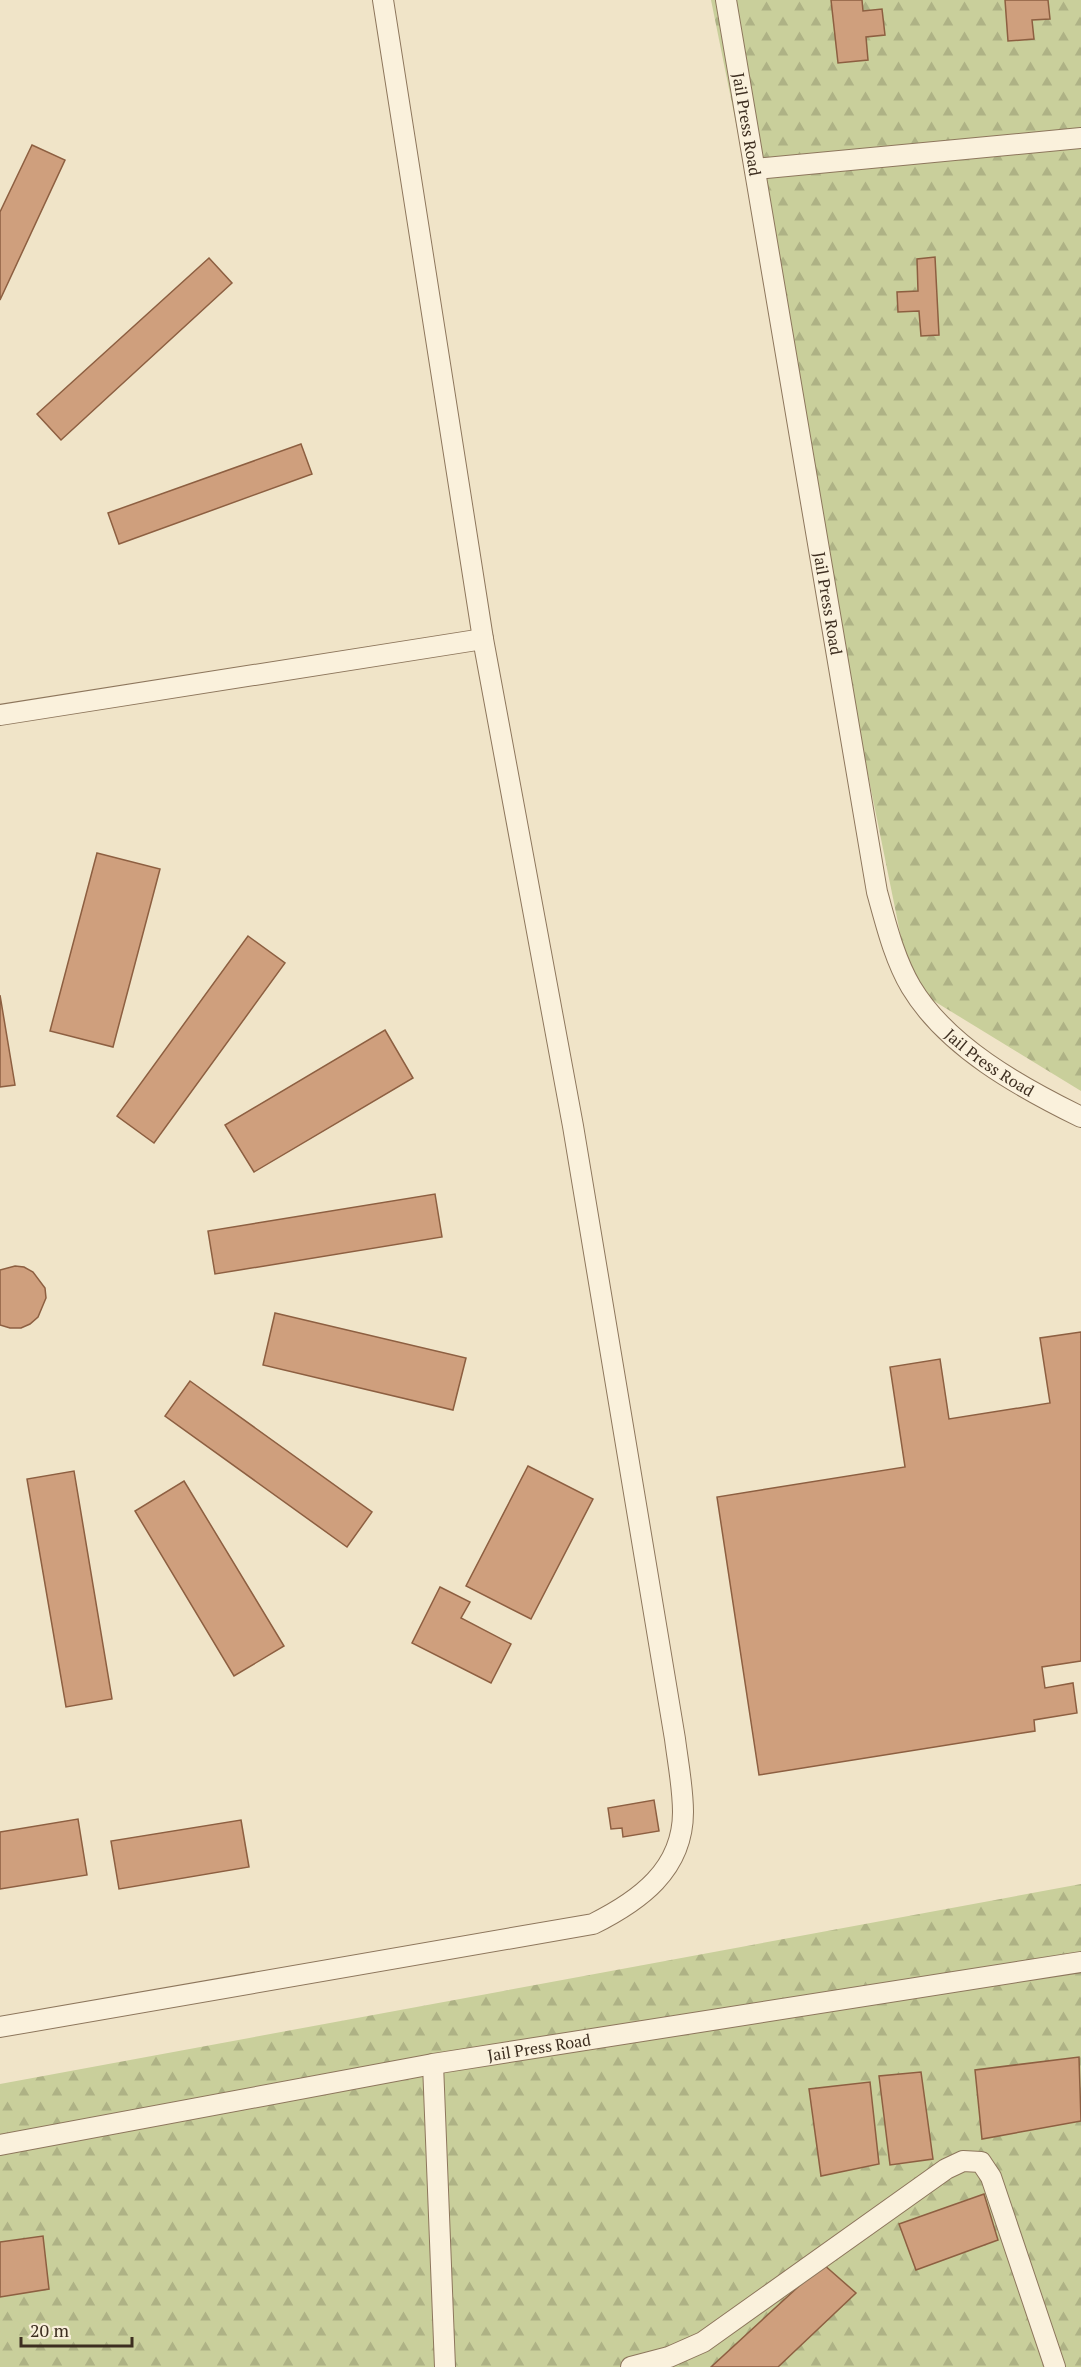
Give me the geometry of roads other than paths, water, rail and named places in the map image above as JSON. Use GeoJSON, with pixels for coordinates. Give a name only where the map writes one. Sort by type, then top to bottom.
{"type":"FeatureCollection","features":[{"type":"Feature","properties":{"kind":"lane"},"geometry":{"type":"LineString","coordinates":[[0,2027],[593,1924],[620,1910],[645,1893],[667,1868],[678,1843],[683,1814],[675,1739],[573,1126],[483,639],[384,0]]}},
{"type":"Feature","properties":{"kind":"lane","name":"Jail Press Road"},"geometry":{"type":"LineString","coordinates":[[726,0],[877,892],[891,942],[911,987],[936,1021],[976,1055],[1029,1091],[1081,1117]]}},
{"type":"Feature","properties":{"kind":"lane"},"geometry":{"type":"LineString","coordinates":[[755,169],[1081,138]]}},
{"type":"Feature","properties":{"kind":"lane"},"geometry":{"type":"LineString","coordinates":[[0,715],[483,639]]}},
{"type":"Feature","properties":{"kind":"lane","name":"Jail Press Road"},"geometry":{"type":"LineString","coordinates":[[0,2145],[433,2064],[1081,1962]]}},
{"type":"Feature","properties":{"kind":"lane"},"geometry":{"type":"LineString","coordinates":[[433,2064],[445,2367]]}},
{"type":"Feature","properties":{"kind":"lane"},"geometry":{"type":"LineString","coordinates":[[631,2367],[669,2357],[704,2342],[946,2169],[963,2160],[981,2162],[991,2177],[1055,2367]]}}]}
